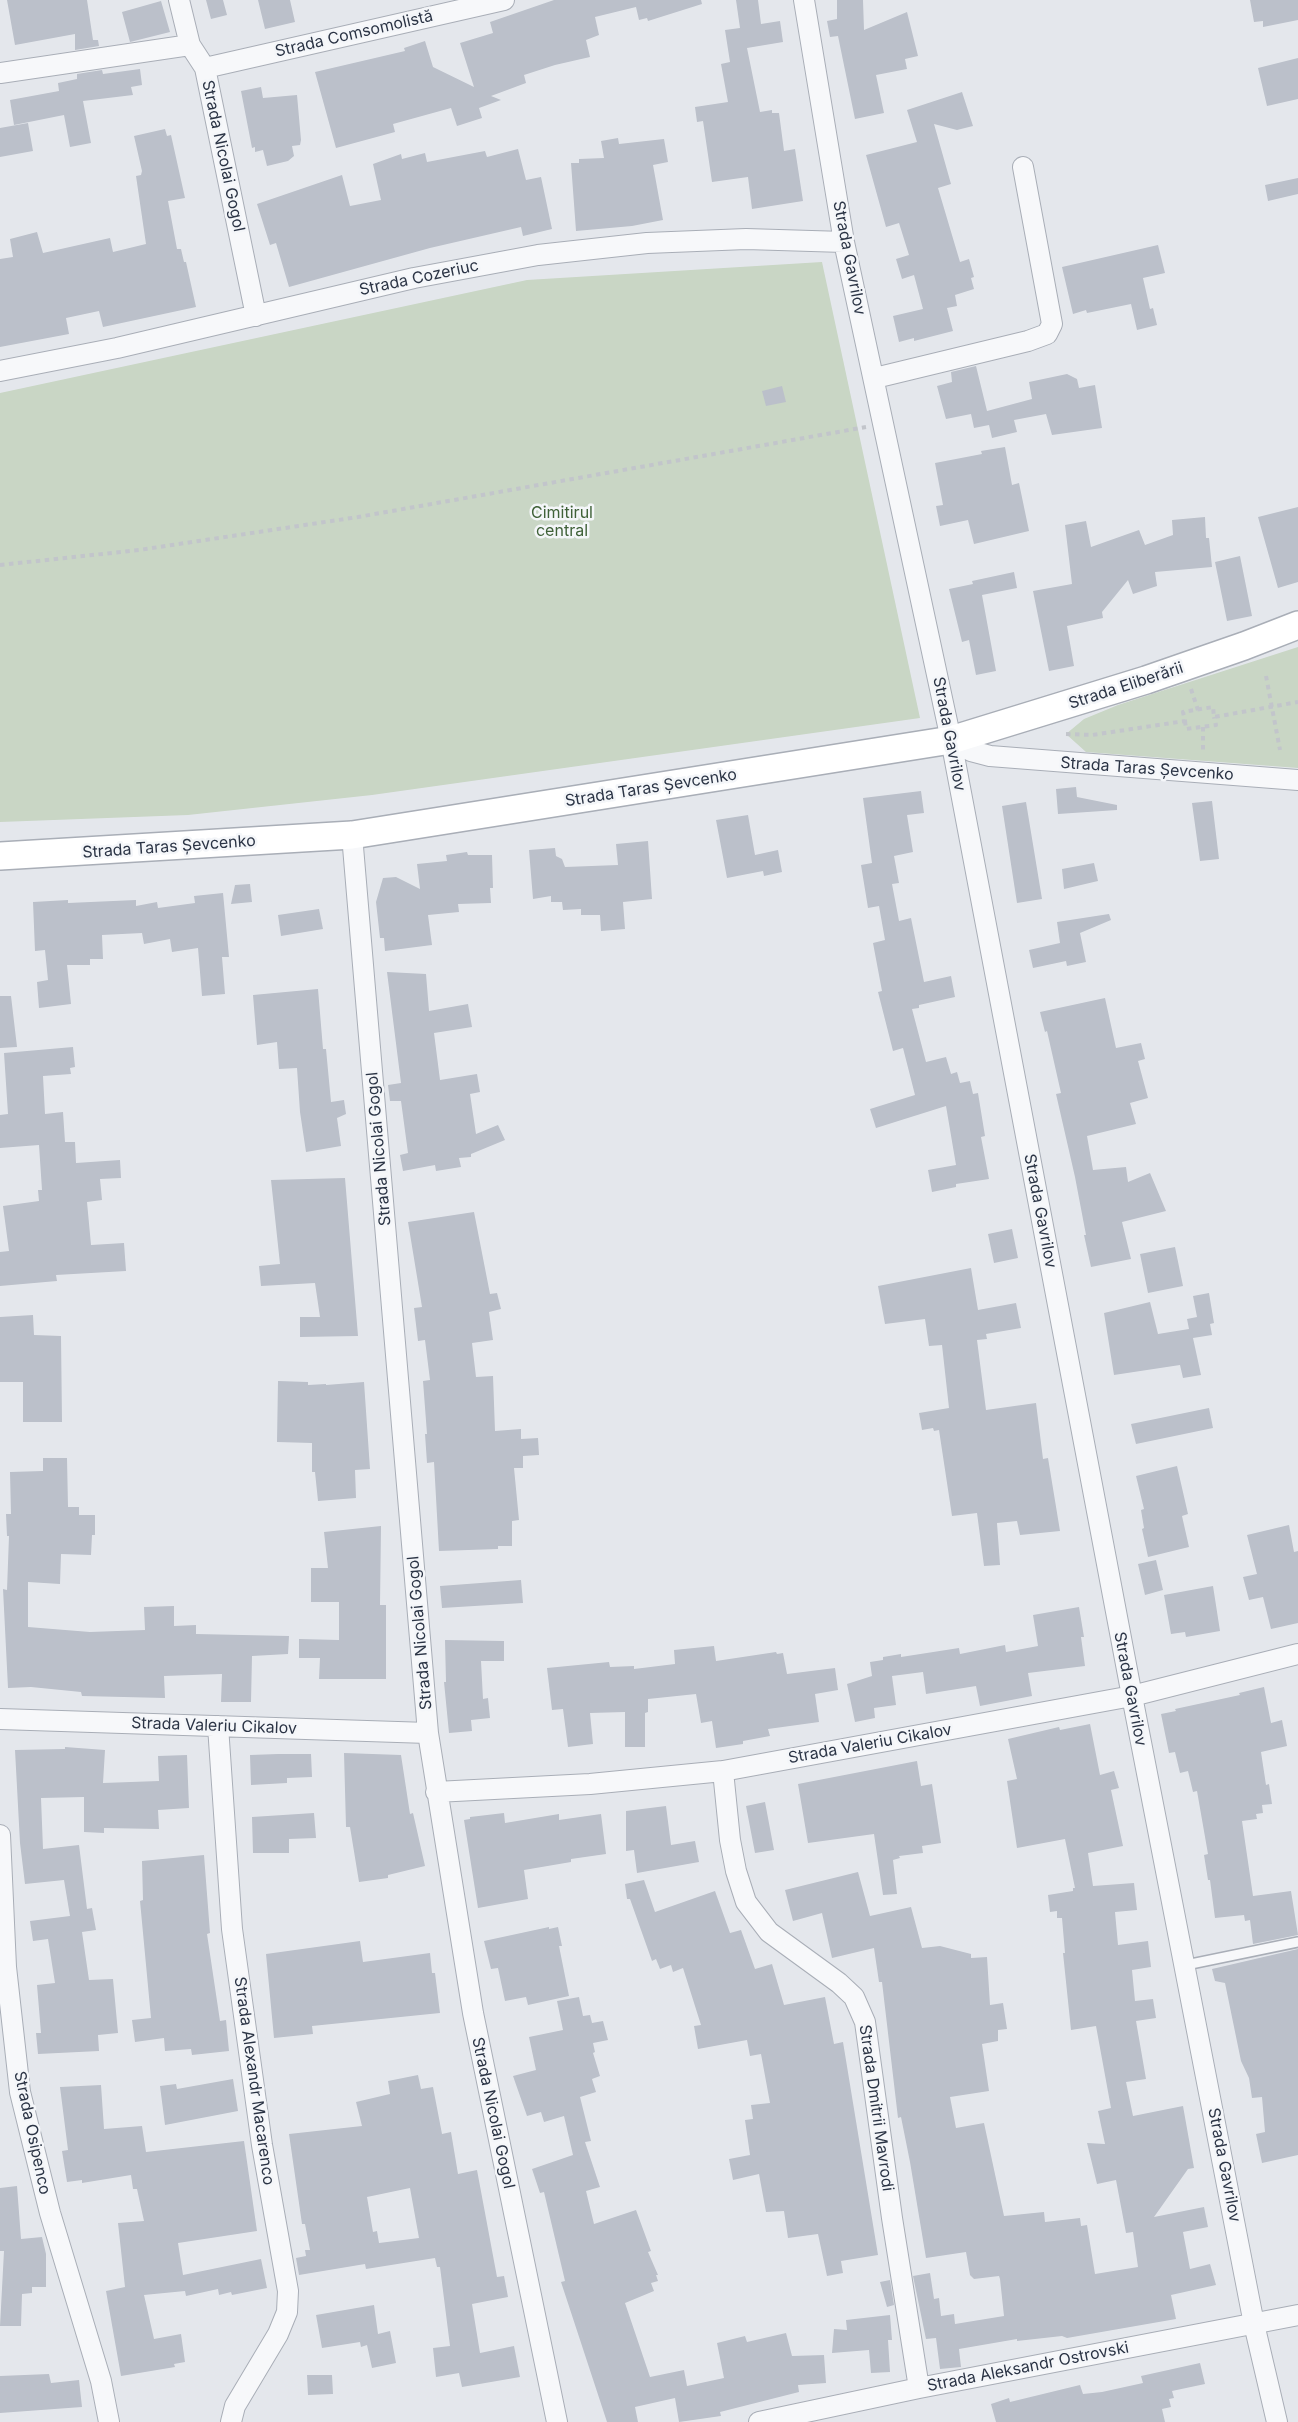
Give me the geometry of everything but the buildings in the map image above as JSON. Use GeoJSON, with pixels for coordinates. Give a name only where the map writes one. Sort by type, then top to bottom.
{"type":"FeatureCollection","features":[{"type":"Feature","properties":{"kind":"main road","name":"Strada Eliberării"},"geometry":{"type":"LineString","coordinates":[[951,740],[1146,680],[1298,625]]}},
{"type":"Feature","properties":{"kind":"main road","name":"Strada Taras Șevcenko"},"geometry":{"type":"LineString","coordinates":[[0,856],[352,835],[951,740]]}},
{"type":"Feature","properties":{"kind":"street","name":"Strada Nicolai Gogol"},"geometry":{"type":"LineString","coordinates":[[179,0],[190,45],[204,68],[256,316]]}},
{"type":"Feature","properties":{"kind":"street","name":"Strada Comsomolistă"},"geometry":{"type":"LineString","coordinates":[[204,68],[504,0]]}},
{"type":"Feature","properties":{"kind":"street","name":"Strada Gavrilov"},"geometry":{"type":"LineString","coordinates":[[804,0],[844,242],[951,740],[1131,1696],[1186,1965],[1254,2324],[1277,2422]]}},
{"type":"Feature","properties":{"kind":"street"},"geometry":{"type":"LineString","coordinates":[[0,72],[190,45]]}},
{"type":"Feature","properties":{"kind":"street"},"geometry":{"type":"LineString","coordinates":[[874,378],[1028,342],[1047,334],[1052,324],[1023,167]]}},
{"type":"Feature","properties":{"kind":"street","name":"Strada Cozeriuc"},"geometry":{"type":"LineString","coordinates":[[0,371],[117,348],[414,278],[538,255],[680,242],[746,239],[844,242]]}},
{"type":"Feature","properties":{"kind":"street","name":"Strada Taras Șevcenko"},"geometry":{"type":"LineString","coordinates":[[951,740],[971,751],[990,756],[1298,780]]}},
{"type":"Feature","properties":{"kind":"street","name":"Strada Nicolai Gogol"},"geometry":{"type":"LineString","coordinates":[[352,835],[428,1733],[473,2013],[557,2422]]}},
{"type":"Feature","properties":{"kind":"street","name":"Strada Valeriu Cikalov"},"geometry":{"type":"LineString","coordinates":[[436,1792],[590,1784],[723,1772],[1131,1696],[1298,1654]]}},
{"type":"Feature","properties":{"kind":"street","name":"Strada Valeriu Cikalov"},"geometry":{"type":"LineString","coordinates":[[0,1719],[428,1733]]}},
{"type":"Feature","properties":{"kind":"street","name":"Strada Alexandr Macarenco"},"geometry":{"type":"LineString","coordinates":[[218,1726],[232,1929],[262,2145],[288,2291],[287,2312],[278,2334],[235,2406],[231,2422]]}},
{"type":"Feature","properties":{"kind":"street","name":"Strada Dmitrii Mavrodi"},"geometry":{"type":"LineString","coordinates":[[723,1772],[730,1840],[736,1871],[746,1902],[769,1932],[839,1983],[854,1997],[865,2022],[892,2218],[919,2388]]}},
{"type":"Feature","properties":{"kind":"street","name":"Strada Osipenco"},"geometry":{"type":"LineString","coordinates":[[0,1835],[6,1967],[20,2091],[50,2213],[101,2381],[109,2422]]}},
{"type":"Feature","properties":{"kind":"street","name":"Strada Aleksandr Ostrovski"},"geometry":{"type":"LineString","coordinates":[[759,2422],[919,2388],[1298,2315]]}},
{"type":"Feature","properties":{"kind":"lane"},"geometry":{"type":"LineString","coordinates":[[1186,1965],[1298,1941]]}},
{"type":"Feature","properties":{"kind":"path"},"geometry":{"type":"LineString","coordinates":[[0,565],[139,550],[358,517],[884,423]]}},
{"type":"Feature","properties":{"kind":"path"},"geometry":{"type":"LineString","coordinates":[[1266,676],[1281,750]]}},
{"type":"Feature","properties":{"kind":"path"},"geometry":{"type":"LineString","coordinates":[[1188,680],[1198,710]]}},
{"type":"Feature","properties":{"kind":"path"},"geometry":{"type":"LineString","coordinates":[[1214,717],[1298,702]]}},
{"type":"Feature","properties":{"kind":"path"},"geometry":{"type":"LineString","coordinates":[[1213,707],[1216,725],[1186,729],[1183,712],[1198,710],[1213,707]]}},
{"type":"Feature","properties":{"kind":"path"},"geometry":{"type":"LineString","coordinates":[[1066,734],[1092,735],[1185,721]]}},
{"type":"Feature","properties":{"kind":"path"},"geometry":{"type":"LineString","coordinates":[[1203,727],[1203,750]]}},
{"type":"Feature","properties":{"kind":"green space","name":"Cimitirul central"},"geometry":{"type":"Polygon","coordinates":[[[822,262],[920,718],[372,795],[188,815],[0,822],[0,393],[527,280],[822,262]]]}},
{"type":"Feature","properties":{"kind":"green space"},"geometry":{"type":"Polygon","coordinates":[[[1298,647],[1298,768],[1086,752],[1066,734],[1084,719],[1118,705],[1298,647]]]}}]}
